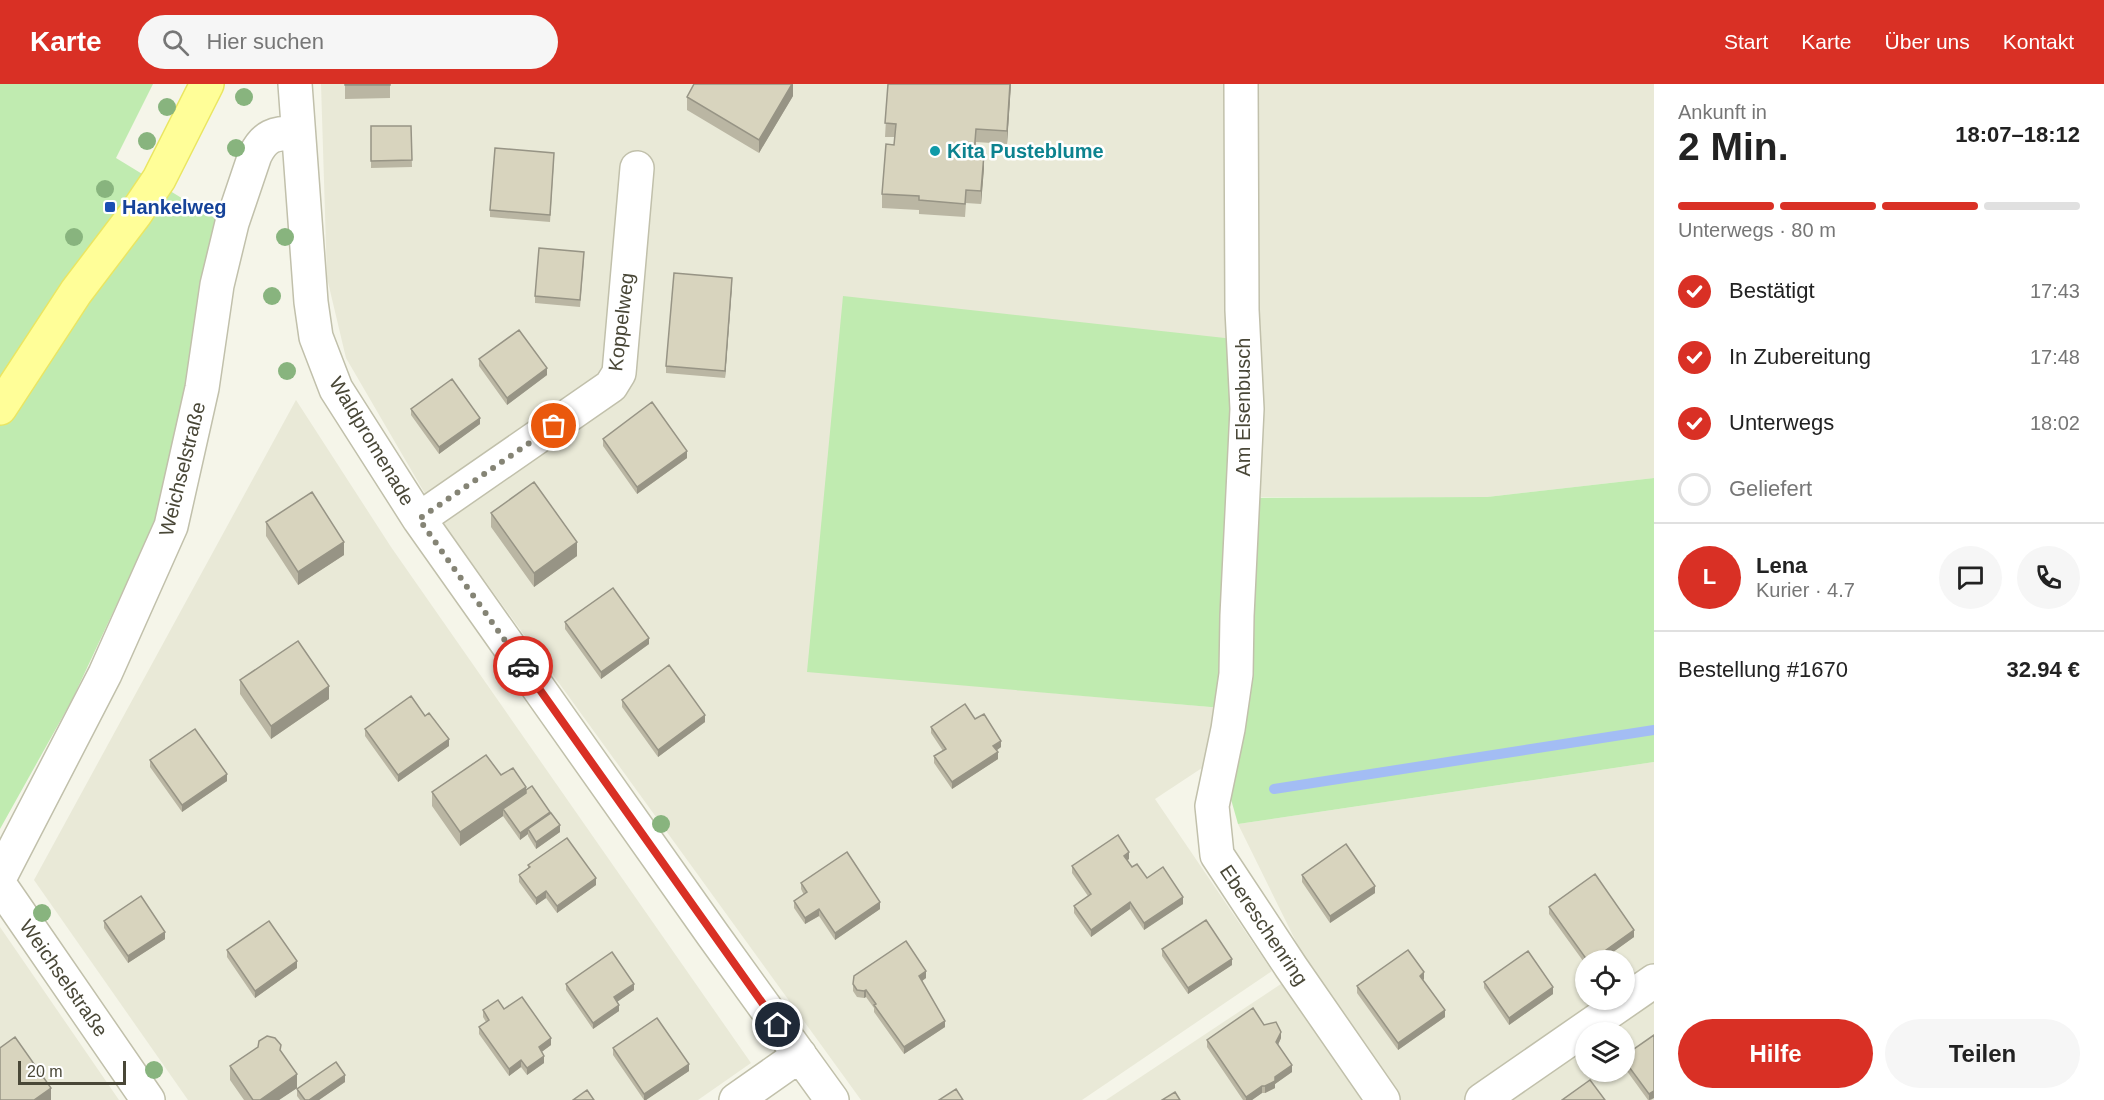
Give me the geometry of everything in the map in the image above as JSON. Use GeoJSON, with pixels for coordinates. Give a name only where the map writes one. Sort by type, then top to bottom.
{"type":"FeatureCollection","features":[{"type":"Feature","properties":{"kind":"main road"},"geometry":{"type":"LineString","coordinates":[[0,408],[76,292],[159,179],[207,84]]}},
{"type":"Feature","properties":{"kind":"street","name":"Waldpromenade"},"geometry":{"type":"LineString","coordinates":[[295,84],[311,302],[316,337],[336,389],[419,519],[706,926],[832,1100]]}},
{"type":"Feature","properties":{"kind":"street","name":"Am Elsenbusch"},"geometry":{"type":"LineString","coordinates":[[1228,729],[1236,674],[1236,616],[1247,409],[1242,310],[1241,84]]}},
{"type":"Feature","properties":{"kind":"street","name":"Weichselstraße"},"geometry":{"type":"LineString","coordinates":[[0,877],[105,674],[171,526],[202,388],[217,285],[232,223],[255,155],[259,146],[272,134],[298,132]]}},
{"type":"Feature","properties":{"kind":"street","name":"Koppelweg"},"geometry":{"type":"LineString","coordinates":[[419,519],[611,386],[619,373],[637,168]]}},
{"type":"Feature","properties":{"kind":"street","name":"Ebereschenring"},"geometry":{"type":"LineString","coordinates":[[1228,729],[1212,806],[1217,855],[1383,1100]]}},
{"type":"Feature","properties":{"kind":"street","name":"Weichselstraße"},"geometry":{"type":"LineString","coordinates":[[0,885],[148,1100]]}},
{"type":"Feature","properties":{"kind":"street"},"geometry":{"type":"LineString","coordinates":[[1482,1100],[1654,981]]}},
{"type":"Feature","properties":{"kind":"street"},"geometry":{"type":"LineString","coordinates":[[736,1100],[800,1055]]}},
{"type":"Feature","properties":{"kind":"shaded area"},"geometry":{"type":"Polygon","coordinates":[[[321,84],[1231,84],[1234,339],[807,671],[1222,708],[1211,762],[1155,799],[1272,971],[1082,1100],[861,1100],[438,516],[346,358],[327,278],[321,84]]]}},
{"type":"Feature","properties":{"kind":"shaded area"},"geometry":{"type":"Polygon","coordinates":[[[1256,84],[1654,84],[1654,478],[1487,497],[1261,497],[1256,84]]]}},
{"type":"Feature","properties":{"kind":"shaded area"},"geometry":{"type":"Polygon","coordinates":[[[296,400],[391,547],[751,1063],[698,1100],[188,1100],[34,880],[296,400]]]}},
{"type":"Feature","properties":{"kind":"shaded area"},"geometry":{"type":"Polygon","coordinates":[[[1654,762],[1654,1100],[1106,1100],[1308,966],[1238,824],[1654,762]]]}},
{"type":"Feature","properties":{"kind":"shaded area"},"geometry":{"type":"Polygon","coordinates":[[[0,927],[119,1100],[0,1100],[0,927]]]}},
{"type":"Feature","properties":{"kind":"green space"},"geometry":{"type":"Polygon","coordinates":[[[0,84],[153,84],[116,158],[221,222],[158,516],[72,700],[0,829],[0,84]]]}},
{"type":"Feature","properties":{"kind":"green space"},"geometry":{"type":"Polygon","coordinates":[[[843,296],[1234,339],[1231,498],[1487,497],[1654,478],[1654,762],[1238,824],[1219,757],[1222,708],[807,672],[843,296]]]}},
{"type":"Feature","properties":{"kind":"building"},"geometry":{"type":"Polygon","coordinates":[[[390,84],[390,85],[345,85],[390,84]]]}},
{"type":"Feature","properties":{"kind":"building"},"geometry":{"type":"Polygon","coordinates":[[[694,84],[792,84],[759,140],[687,97],[694,84]]]}},
{"type":"Feature","properties":{"kind":"building","name":"Kita Pusteblume"},"geometry":{"type":"Polygon","coordinates":[[[888,84],[1010,84],[1007,131],[976,129],[974,154],[984,154],[981,191],[966,190],[965,204],[919,200],[919,196],[882,194],[886,144],[894,145],[896,124],[885,123],[888,84]]]}},
{"type":"Feature","properties":{"kind":"building"},"geometry":{"type":"Polygon","coordinates":[[[371,126],[411,126],[412,160],[371,161],[371,126]]]}},
{"type":"Feature","properties":{"kind":"building"},"geometry":{"type":"Polygon","coordinates":[[[495,148],[554,153],[550,215],[490,210],[495,148]]]}},
{"type":"Feature","properties":{"kind":"building"},"geometry":{"type":"Polygon","coordinates":[[[539,248],[584,252],[580,300],[535,296],[539,248]]]}},
{"type":"Feature","properties":{"kind":"building"},"geometry":{"type":"Polygon","coordinates":[[[674,273],[732,278],[725,371],[666,366],[674,273]]]}},
{"type":"Feature","properties":{"kind":"building"},"geometry":{"type":"Polygon","coordinates":[[[519,330],[547,368],[507,398],[479,359],[519,330]]]}},
{"type":"Feature","properties":{"kind":"building"},"geometry":{"type":"Polygon","coordinates":[[[452,379],[480,418],[439,447],[411,409],[452,379]]]}},
{"type":"Feature","properties":{"kind":"building"},"geometry":{"type":"Polygon","coordinates":[[[652,402],[687,451],[637,487],[603,439],[652,402]]]}},
{"type":"Feature","properties":{"kind":"building"},"geometry":{"type":"Polygon","coordinates":[[[534,482],[577,542],[534,573],[491,513],[534,482]]]}},
{"type":"Feature","properties":{"kind":"building"},"geometry":{"type":"Polygon","coordinates":[[[312,492],[344,542],[298,572],[266,522],[312,492]]]}},
{"type":"Feature","properties":{"kind":"building"},"geometry":{"type":"Polygon","coordinates":[[[613,588],[649,638],[601,672],[565,622],[613,588]]]}},
{"type":"Feature","properties":{"kind":"building"},"geometry":{"type":"Polygon","coordinates":[[[298,641],[329,686],[271,726],[240,680],[298,641]]]}},
{"type":"Feature","properties":{"kind":"building"},"geometry":{"type":"Polygon","coordinates":[[[669,665],[705,715],[658,750],[622,700],[669,665]]]}},
{"type":"Feature","properties":{"kind":"building"},"geometry":{"type":"Polygon","coordinates":[[[411,696],[425,716],[429,713],[449,739],[398,775],[365,729],[411,696]]]}},
{"type":"Feature","properties":{"kind":"building"},"geometry":{"type":"Polygon","coordinates":[[[965,704],[975,719],[984,714],[1001,741],[993,746],[998,752],[952,782],[934,756],[946,749],[931,727],[965,704]]]}},
{"type":"Feature","properties":{"kind":"building"},"geometry":{"type":"Polygon","coordinates":[[[195,729],[227,774],[182,805],[150,760],[195,729]]]}},
{"type":"Feature","properties":{"kind":"building"},"geometry":{"type":"Polygon","coordinates":[[[486,755],[501,775],[513,768],[526,787],[460,832],[432,792],[486,755]]]}},
{"type":"Feature","properties":{"kind":"building"},"geometry":{"type":"Polygon","coordinates":[[[532,786],[550,812],[520,833],[503,809],[532,786]]]}},
{"type":"Feature","properties":{"kind":"building"},"geometry":{"type":"Polygon","coordinates":[[[551,813],[560,825],[536,842],[528,829],[551,813]]]}},
{"type":"Feature","properties":{"kind":"building"},"geometry":{"type":"Polygon","coordinates":[[[1118,835],[1129,852],[1124,856],[1132,867],[1137,864],[1147,878],[1163,867],[1183,897],[1144,923],[1130,902],[1091,930],[1074,906],[1091,894],[1072,866],[1118,835]]]}},
{"type":"Feature","properties":{"kind":"building"},"geometry":{"type":"Polygon","coordinates":[[[567,838],[596,878],[557,906],[546,891],[536,898],[519,875],[530,867],[528,865],[567,838]]]}},
{"type":"Feature","properties":{"kind":"building"},"geometry":{"type":"Polygon","coordinates":[[[1346,844],[1375,886],[1330,916],[1302,875],[1346,844]]]}},
{"type":"Feature","properties":{"kind":"building"},"geometry":{"type":"Polygon","coordinates":[[[847,852],[880,902],[835,933],[819,909],[805,918],[794,901],[807,892],[801,883],[847,852]]]}},
{"type":"Feature","properties":{"kind":"building"},"geometry":{"type":"Polygon","coordinates":[[[1595,874],[1634,930],[1606,950],[1580,950],[1549,907],[1595,874]]]}},
{"type":"Feature","properties":{"kind":"building"},"geometry":{"type":"Polygon","coordinates":[[[141,896],[165,932],[128,956],[104,921],[141,896]]]}},
{"type":"Feature","properties":{"kind":"building"},"geometry":{"type":"Polygon","coordinates":[[[1206,920],[1232,959],[1188,988],[1162,949],[1206,920]]]}},
{"type":"Feature","properties":{"kind":"building"},"geometry":{"type":"Polygon","coordinates":[[[269,921],[297,961],[255,991],[227,950],[269,921]]]}},
{"type":"Feature","properties":{"kind":"building"},"geometry":{"type":"Polygon","coordinates":[[[906,941],[926,971],[919,976],[945,1021],[904,1047],[866,990],[857,990],[853,984],[854,976],[906,941]]]}},
{"type":"Feature","properties":{"kind":"building"},"geometry":{"type":"Polygon","coordinates":[[[1408,950],[1424,972],[1420,976],[1445,1010],[1398,1043],[1357,986],[1408,950]]]}},
{"type":"Feature","properties":{"kind":"building"},"geometry":{"type":"Polygon","coordinates":[[[1528,951],[1553,987],[1509,1018],[1484,982],[1528,951]]]}},
{"type":"Feature","properties":{"kind":"building"},"geometry":{"type":"Polygon","coordinates":[[[612,952],[634,984],[614,997],[619,1005],[593,1023],[566,984],[612,952]]]}},
{"type":"Feature","properties":{"kind":"building"},"geometry":{"type":"Polygon","coordinates":[[[522,997],[551,1038],[539,1047],[544,1056],[527,1068],[521,1060],[509,1069],[479,1027],[489,1020],[483,1010],[498,1000],[504,1009],[522,997]]]}},
{"type":"Feature","properties":{"kind":"building"},"geometry":{"type":"Polygon","coordinates":[[[1253,1008],[1264,1025],[1276,1022],[1281,1032],[1276,1042],[1292,1065],[1275,1077],[1275,1081],[1262,1086],[1246,1097],[1207,1040],[1253,1008]]]}},
{"type":"Feature","properties":{"kind":"building"},"geometry":{"type":"Polygon","coordinates":[[[657,1018],[689,1064],[644,1094],[613,1048],[657,1018]]]}},
{"type":"Feature","properties":{"kind":"building"},"geometry":{"type":"Polygon","coordinates":[[[1654,1035],[1654,1091],[1649,1094],[1635,1075],[1635,1048],[1654,1035]]]}},
{"type":"Feature","properties":{"kind":"building"},"geometry":{"type":"Polygon","coordinates":[[[267,1036],[275,1038],[281,1045],[280,1050],[297,1074],[260,1100],[253,1100],[230,1066],[258,1047],[259,1041],[267,1036]]]}},
{"type":"Feature","properties":{"kind":"building"},"geometry":{"type":"Polygon","coordinates":[[[15,1037],[51,1088],[34,1100],[0,1100],[0,1048],[15,1037]]]}},
{"type":"Feature","properties":{"kind":"building"},"geometry":{"type":"Polygon","coordinates":[[[336,1062],[345,1075],[309,1100],[305,1100],[297,1089],[336,1062]]]}},
{"type":"Feature","properties":{"kind":"building"},"geometry":{"type":"Polygon","coordinates":[[[1587,1082],[1592,1082],[1605,1100],[1562,1100],[1587,1082]]]}},
{"type":"Feature","properties":{"kind":"building"},"geometry":{"type":"Polygon","coordinates":[[[956,1089],[963,1100],[939,1100],[956,1089]]]}},
{"type":"Feature","properties":{"kind":"building"},"geometry":{"type":"Polygon","coordinates":[[[587,1090],[594,1100],[573,1100],[587,1090]]]}},
{"type":"Feature","properties":{"kind":"building"},"geometry":{"type":"Polygon","coordinates":[[[1175,1092],[1180,1100],[1162,1100],[1175,1092]]]}},
{"type":"Feature","properties":{"kind":"waterway"},"geometry":{"type":"LineString","coordinates":[[1274,789],[1654,730]]}},
{"type":"Feature","properties":{"kind":"way so far"},"geometry":{"type":"LineString","coordinates":[[523,666],[419,519],[554,426]]}},
{"type":"Feature","properties":{"kind":"place","name":"Kita Pusteblume"},"geometry":{"type":"Point","coordinates":[935,151]}},
{"type":"Feature","properties":{"kind":"place","name":"Hankelweg"},"geometry":{"type":"Point","coordinates":[110,207]}},
{"type":"Feature","properties":{"kind":"route"},"geometry":{"type":"LineString","coordinates":[[523,666],[778,1025]]}}]}
